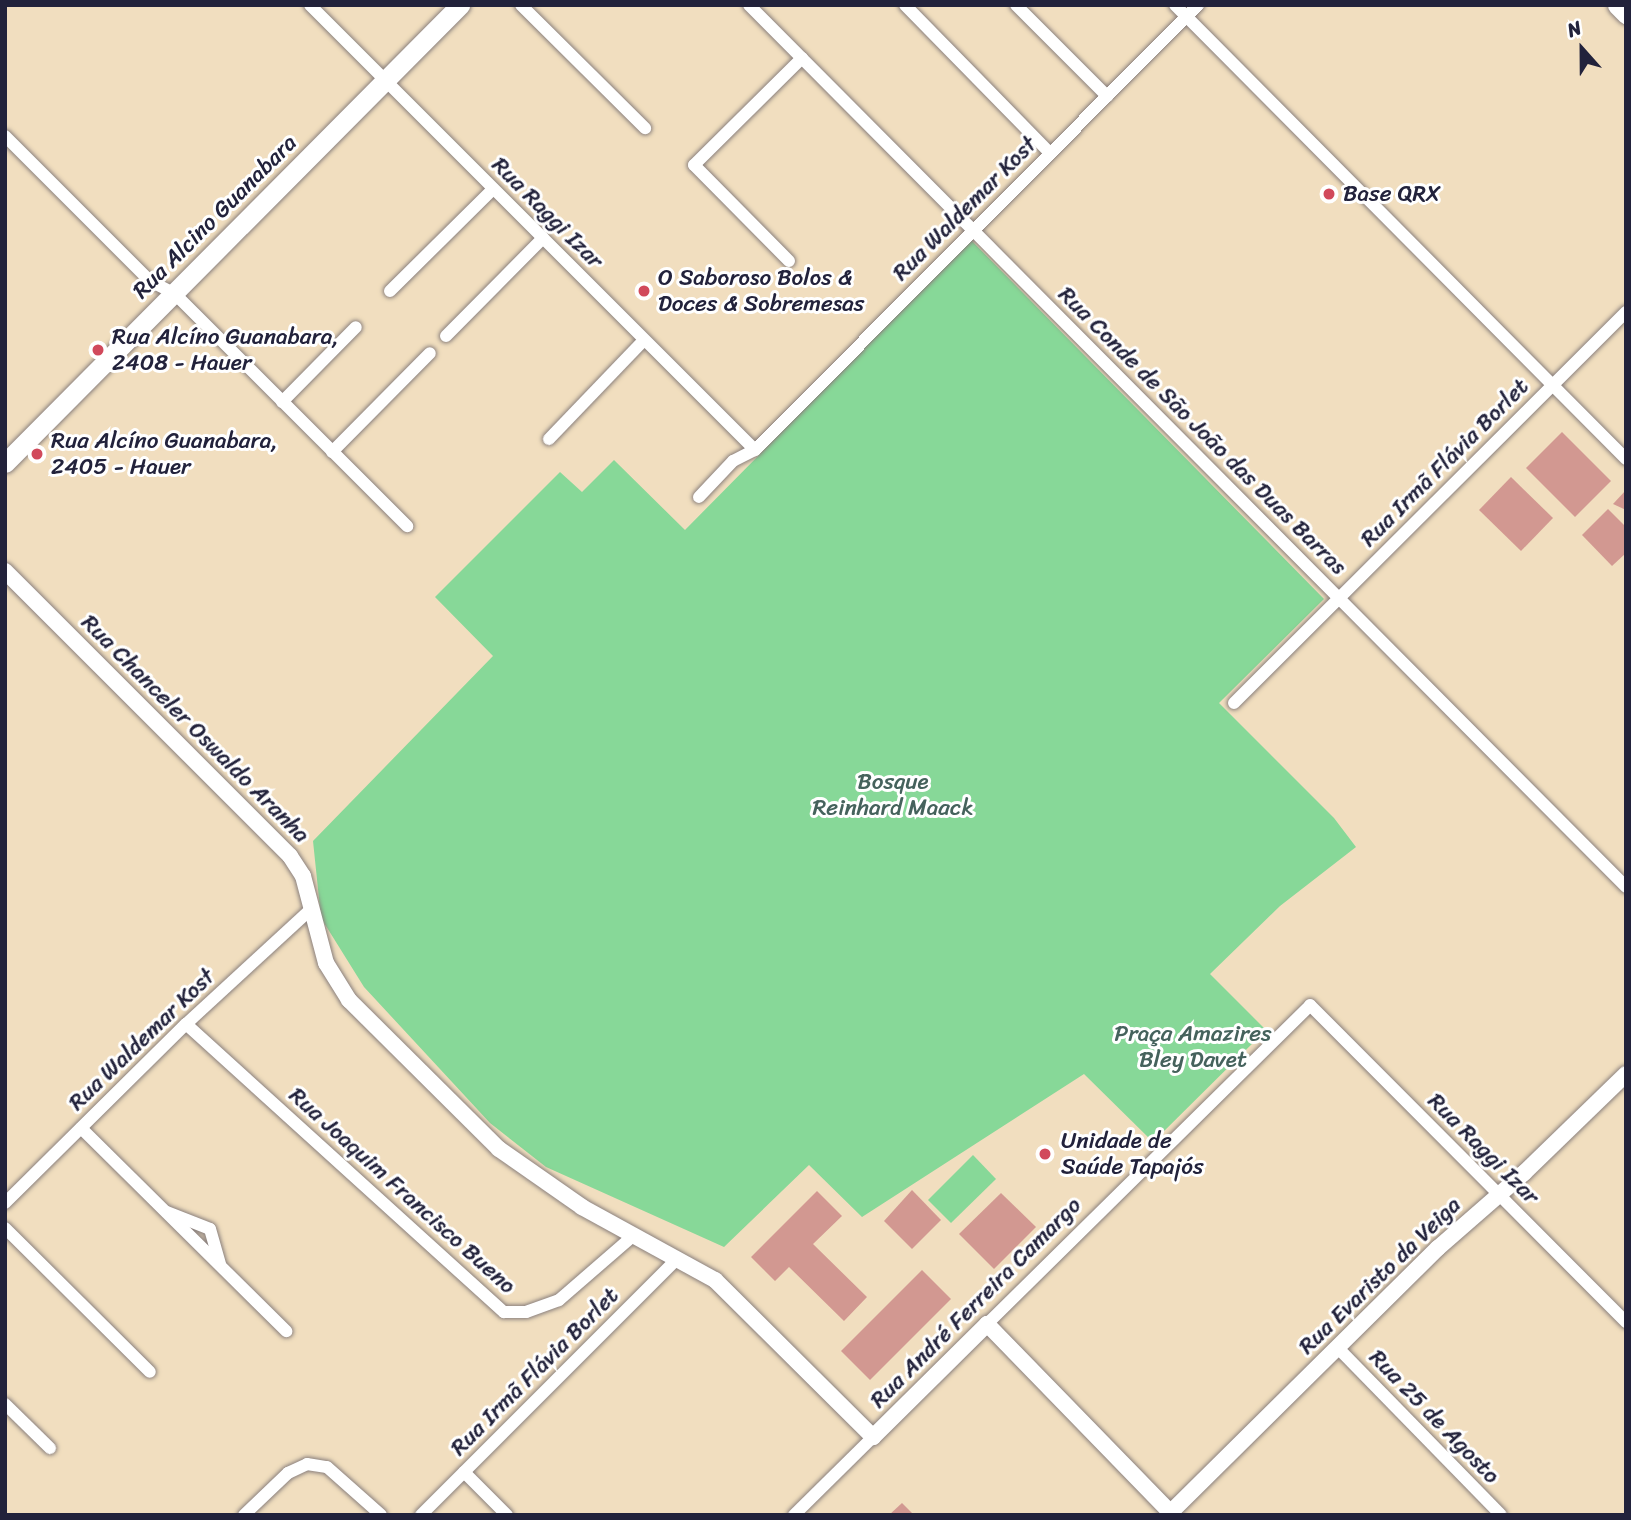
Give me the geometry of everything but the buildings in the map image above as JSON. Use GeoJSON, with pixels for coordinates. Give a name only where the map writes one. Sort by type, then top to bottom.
{"type":"FeatureCollection","features":[{"type":"Feature","properties":{"kind":"main road","name":"Rua Alcino Guanabara"},"geometry":{"type":"LineString","coordinates":[[5,463],[460,5]]}},
{"type":"Feature","properties":{"kind":"main road"},"geometry":{"type":"LineString","coordinates":[[1616,5],[1626,15]]}},
{"type":"Feature","properties":{"kind":"street","name":"Rua Raggi Izar"},"geometry":{"type":"LineString","coordinates":[[310,5],[755,450]]}},
{"type":"Feature","properties":{"kind":"street"},"geometry":{"type":"LineString","coordinates":[[521,5],[645,128]]}},
{"type":"Feature","properties":{"kind":"street","name":"Rua Conde de São João das Duas Barras"},"geometry":{"type":"LineString","coordinates":[[749,5],[1626,887]]}},
{"type":"Feature","properties":{"kind":"street"},"geometry":{"type":"LineString","coordinates":[[905,5],[1051,153]]}},
{"type":"Feature","properties":{"kind":"street"},"geometry":{"type":"LineString","coordinates":[[1016,5],[1107,96]]}},
{"type":"Feature","properties":{"kind":"street"},"geometry":{"type":"LineString","coordinates":[[1175,5],[1626,459]]}},
{"type":"Feature","properties":{"kind":"street","name":"Rua Waldemar Kost"},"geometry":{"type":"LineString","coordinates":[[699,497],[733,461],[755,450],[1198,5]]}},
{"type":"Feature","properties":{"kind":"street"},"geometry":{"type":"LineString","coordinates":[[789,261],[694,165],[802,58]]}},
{"type":"Feature","properties":{"kind":"street"},"geometry":{"type":"LineString","coordinates":[[5,136],[150,281],[174,293],[407,526]]}},
{"type":"Feature","properties":{"kind":"street"},"geometry":{"type":"LineString","coordinates":[[390,291],[493,189]]}},
{"type":"Feature","properties":{"kind":"street"},"geometry":{"type":"LineString","coordinates":[[446,336],[543,238]]}},
{"type":"Feature","properties":{"kind":"street","name":"Rua Irmã Flávia Borlet"},"geometry":{"type":"LineString","coordinates":[[1234,703],[1626,312]]}},
{"type":"Feature","properties":{"kind":"street"},"geometry":{"type":"LineString","coordinates":[[282,402],[356,327]]}},
{"type":"Feature","properties":{"kind":"street"},"geometry":{"type":"LineString","coordinates":[[549,439],[644,340]]}},
{"type":"Feature","properties":{"kind":"street"},"geometry":{"type":"LineString","coordinates":[[332,452],[429,353]]}},
{"type":"Feature","properties":{"kind":"street","name":"Rua Chanceler Oswaldo Aranha"},"geometry":{"type":"LineString","coordinates":[[5,570],[290,856],[303,876],[311,909],[336,982],[377,1032],[499,1149],[554,1190],[678,1258],[739,1301],[873,1437]]}},
{"type":"Feature","properties":{"kind":"street","name":"Rua Waldemar Kost"},"geometry":{"type":"LineString","coordinates":[[5,1203],[186,1024],[311,909]]}},
{"type":"Feature","properties":{"kind":"street","name":"Rua Raggi Izar"},"geometry":{"type":"LineString","coordinates":[[1310,1005],[1626,1322]]}},
{"type":"Feature","properties":{"kind":"street","name":"Rua André Ferreira Camargo"},"geometry":{"type":"LineString","coordinates":[[794,1515],[1310,1005]]}},
{"type":"Feature","properties":{"kind":"street","name":"Rua Joaquim Francisco Bueno"},"geometry":{"type":"LineString","coordinates":[[186,1024],[504,1312],[526,1312],[559,1300],[634,1235]]}},
{"type":"Feature","properties":{"kind":"street","name":"Rua Evaristo da Veiga"},"geometry":{"type":"LineString","coordinates":[[1171,1514],[1338,1348],[1626,1074]]}},
{"type":"Feature","properties":{"kind":"street"},"geometry":{"type":"LineString","coordinates":[[81,1128],[286,1331]]}},
{"type":"Feature","properties":{"kind":"street"},"geometry":{"type":"LineString","coordinates":[[166,1212],[210,1229],[220,1265]]}},
{"type":"Feature","properties":{"kind":"street"},"geometry":{"type":"LineString","coordinates":[[5,1228],[149,1372]]}},
{"type":"Feature","properties":{"kind":"street","name":"Rua Irmã Flávia Borlet"},"geometry":{"type":"LineString","coordinates":[[421,1515],[678,1258]]}},
{"type":"Feature","properties":{"kind":"street"},"geometry":{"type":"LineString","coordinates":[[987,1324],[1171,1514]]}},
{"type":"Feature","properties":{"kind":"street","name":"Rua 25 de Agosto"},"geometry":{"type":"LineString","coordinates":[[1338,1348],[1501,1515]]}},
{"type":"Feature","properties":{"kind":"street"},"geometry":{"type":"LineString","coordinates":[[5,1404],[50,1448]]}},
{"type":"Feature","properties":{"kind":"street"},"geometry":{"type":"LineString","coordinates":[[244,1515],[288,1473],[307,1464],[327,1467],[381,1515]]}},
{"type":"Feature","properties":{"kind":"street"},"geometry":{"type":"LineString","coordinates":[[464,1472],[507,1515]]}},
{"type":"Feature","properties":{"kind":"green space","name":"Bosque Reinhard Maack"},"geometry":{"type":"Polygon","coordinates":[[[971,240],[1324,599],[1219,703],[1334,818],[1356,847],[1280,906],[1210,974],[1266,1030],[1153,1142],[1084,1074],[862,1217],[809,1165],[724,1247],[546,1167],[490,1123],[364,987],[321,918],[313,841],[493,656],[435,597],[560,472],[582,492],[614,460],[685,530],[971,240]]]}},
{"type":"Feature","properties":{"kind":"green space"},"geometry":{"type":"Polygon","coordinates":[[[973,1155],[996,1179],[951,1223],[928,1200],[973,1155]]]}},
{"type":"Feature","properties":{"kind":"place","name":"Base QRX"},"geometry":{"type":"Point","coordinates":[1329,194]}},
{"type":"Feature","properties":{"kind":"place","name":"O Saboroso Bolos & Doces & Sobremesas"},"geometry":{"type":"Point","coordinates":[644,291]}},
{"type":"Feature","properties":{"kind":"place","name":"Rua Alcíno Guanabara, 2408 - Hauer"},"geometry":{"type":"Point","coordinates":[98,350]}},
{"type":"Feature","properties":{"kind":"place","name":"Rua Alcíno Guanabara, 2405 - Hauer"},"geometry":{"type":"Point","coordinates":[37,454]}},
{"type":"Feature","properties":{"kind":"place","name":"Unidade de Saúde Tapajós"},"geometry":{"type":"Point","coordinates":[1045,1154]}},
{"type":"Feature","properties":{"kind":"park label","name":"Praça Amazires Bley Davet"},"geometry":{"type":"Point","coordinates":[1193,1047]}}]}
